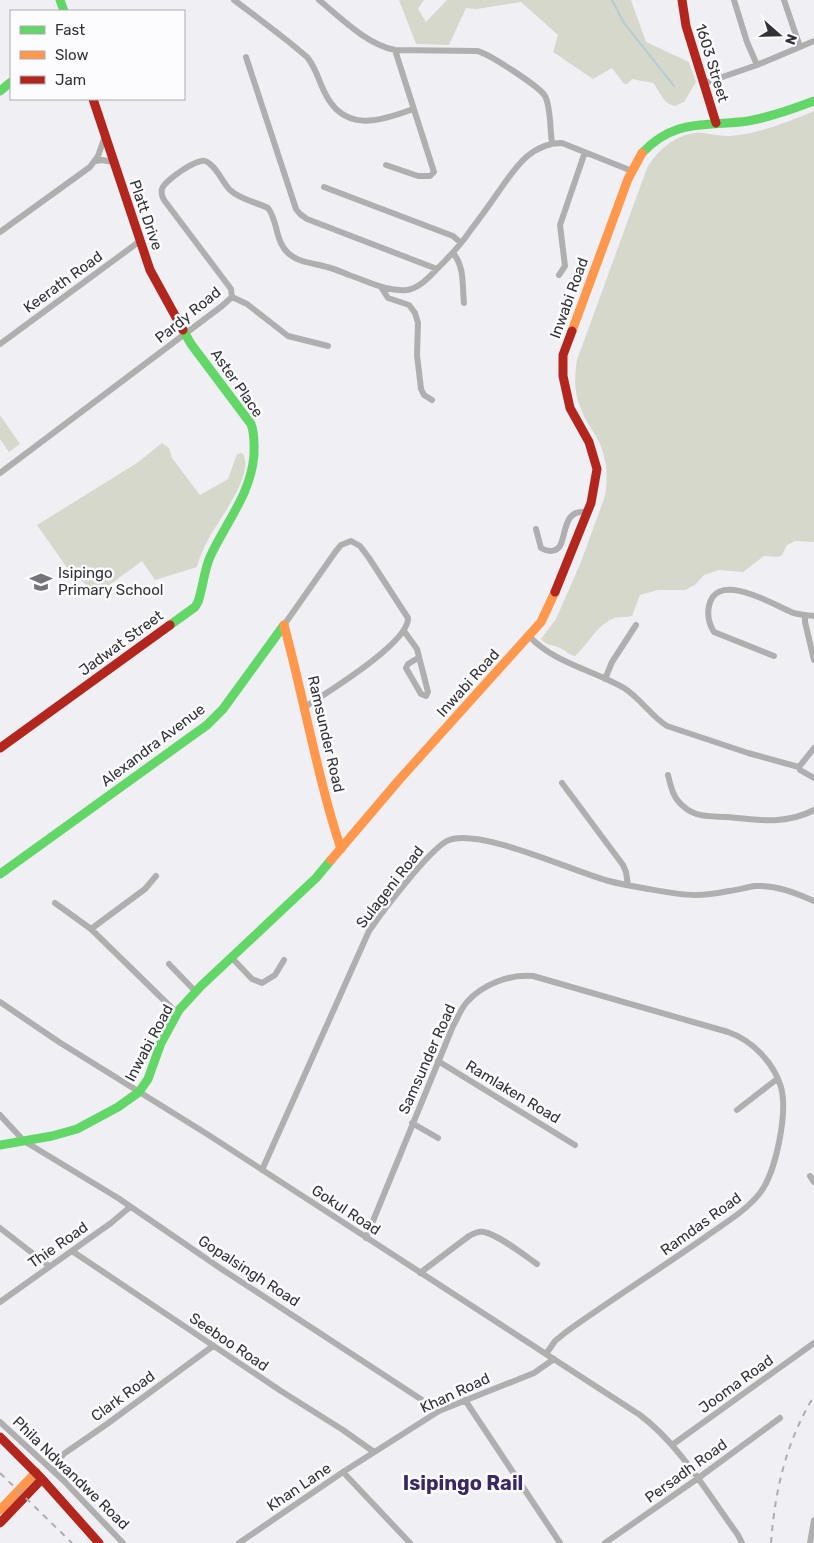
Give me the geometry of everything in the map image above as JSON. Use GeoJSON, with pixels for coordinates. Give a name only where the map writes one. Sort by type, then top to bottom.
{"type":"FeatureCollection","features":[{"type":"Feature","properties":{"kind":"street"},"geometry":{"type":"LineString","coordinates":[[234,0],[305,55],[316,71],[331,105],[342,114],[353,119],[379,121],[413,108]]}},
{"type":"Feature","properties":{"kind":"street"},"geometry":{"type":"LineString","coordinates":[[319,0],[366,38],[378,45],[395,50],[477,51],[489,55],[536,87],[546,97],[552,143]]}},
{"type":"Feature","properties":{"kind":"street","name":"1603 Street"},"geometry":{"type":"LineString","coordinates":[[682,0],[686,26],[716,123],[760,119],[778,115],[814,101]]}},
{"type":"Feature","properties":{"kind":"street"},"geometry":{"type":"LineString","coordinates":[[734,0],[747,42],[757,65]]}},
{"type":"Feature","properties":{"kind":"street"},"geometry":{"type":"LineString","coordinates":[[784,0],[800,47]]}},
{"type":"Feature","properties":{"kind":"street"},"geometry":{"type":"LineString","coordinates":[[705,84],[814,41]]}},
{"type":"Feature","properties":{"kind":"street"},"geometry":{"type":"LineString","coordinates":[[386,165],[422,177],[434,174],[395,50]]}},
{"type":"Feature","properties":{"kind":"street"},"geometry":{"type":"LineString","coordinates":[[246,57],[296,210],[307,219],[437,269]]}},
{"type":"Feature","properties":{"kind":"street"},"geometry":{"type":"LineString","coordinates":[[0,91],[10,83]]}},
{"type":"Feature","properties":{"kind":"street","name":"Platt Drive"},"geometry":{"type":"LineString","coordinates":[[93,100],[150,270],[187,333]]}},
{"type":"Feature","properties":{"kind":"street","name":"Inwabi Road"},"geometry":{"type":"LineString","coordinates":[[0,1145],[77,1129],[118,1107],[139,1092],[148,1079],[159,1049],[177,1013],[196,992],[302,892],[399,780],[529,636],[546,614],[595,491],[596,469],[589,442],[570,408],[563,376],[563,355],[632,171],[639,157],[654,141],[665,133],[684,127],[716,123]]}},
{"type":"Feature","properties":{"kind":"street"},"geometry":{"type":"LineString","coordinates":[[96,161],[105,135]]}},
{"type":"Feature","properties":{"kind":"street"},"geometry":{"type":"LineString","coordinates":[[381,287],[409,290],[428,279],[461,243],[517,165],[536,149],[552,143],[562,143],[632,171]]}},
{"type":"Feature","properties":{"kind":"street"},"geometry":{"type":"LineString","coordinates":[[559,275],[565,266],[560,224],[585,152]]}},
{"type":"Feature","properties":{"kind":"street","name":"Pardy Road"},"geometry":{"type":"LineString","coordinates":[[0,473],[232,297],[231,289],[161,195],[164,184],[196,162],[203,160],[213,165],[228,188],[238,197],[268,208],[281,244],[295,258],[327,267],[381,287]]}},
{"type":"Feature","properties":{"kind":"street"},"geometry":{"type":"LineString","coordinates":[[0,232],[96,161],[113,162]]}},
{"type":"Feature","properties":{"kind":"street"},"geometry":{"type":"LineString","coordinates":[[324,187],[453,236],[461,243]]}},
{"type":"Feature","properties":{"kind":"street","name":"Keerath Road"},"geometry":{"type":"LineString","coordinates":[[0,344],[140,241]]}},
{"type":"Feature","properties":{"kind":"street"},"geometry":{"type":"LineString","coordinates":[[453,253],[458,258],[462,270],[464,304]]}},
{"type":"Feature","properties":{"kind":"street"},"geometry":{"type":"LineString","coordinates":[[381,287],[388,298],[409,305],[415,313],[418,324],[417,355],[421,389],[424,395],[432,400]]}},
{"type":"Feature","properties":{"kind":"street"},"geometry":{"type":"LineString","coordinates":[[232,297],[247,304],[288,336],[328,346]]}},
{"type":"Feature","properties":{"kind":"street","name":"Aster Place"},"geometry":{"type":"LineString","coordinates":[[187,333],[191,344],[251,424],[255,438],[254,453]]}},
{"type":"Feature","properties":{"kind":"street","name":"Jadwat Street"},"geometry":{"type":"LineString","coordinates":[[0,748],[195,606],[200,595],[208,561],[248,489],[254,453]]}},
{"type":"Feature","properties":{"kind":"street"},"geometry":{"type":"LineString","coordinates":[[536,529],[541,548],[554,550],[562,544],[571,516],[578,511],[587,512]]}},
{"type":"Feature","properties":{"kind":"street","name":"Alexandra Avenue"},"geometry":{"type":"LineString","coordinates":[[0,874],[211,721],[230,700],[341,545],[351,542],[360,546],[407,614],[408,622],[404,631]]}},
{"type":"Feature","properties":{"kind":"street"},"geometry":{"type":"LineString","coordinates":[[774,656],[714,632],[710,626],[708,609],[710,601],[714,596],[724,591],[743,591],[768,600],[793,613],[814,616]]}},
{"type":"Feature","properties":{"kind":"street"},"geometry":{"type":"LineString","coordinates":[[805,615],[814,660]]}},
{"type":"Feature","properties":{"kind":"street"},"geometry":{"type":"LineString","coordinates":[[605,679],[612,662],[636,624]]}},
{"type":"Feature","properties":{"kind":"street","name":"Ramsunder Road"},"geometry":{"type":"LineString","coordinates":[[284,625],[331,818],[341,849]]}},
{"type":"Feature","properties":{"kind":"street"},"geometry":{"type":"LineString","coordinates":[[305,707],[374,661],[404,631],[417,649],[428,692],[426,696],[421,694],[406,668],[408,664],[418,658]]}},
{"type":"Feature","properties":{"kind":"street"},"geometry":{"type":"LineString","coordinates":[[529,636],[550,653],[629,692],[659,721],[667,726],[748,753],[799,766],[800,770],[814,778]]}},
{"type":"Feature","properties":{"kind":"street"},"geometry":{"type":"LineString","coordinates":[[799,766],[814,748]]}},
{"type":"Feature","properties":{"kind":"street"},"geometry":{"type":"LineString","coordinates":[[668,775],[675,799],[688,810],[705,817],[768,821],[793,817],[814,810]]}},
{"type":"Feature","properties":{"kind":"street"},"geometry":{"type":"LineString","coordinates":[[562,783],[623,866],[628,885]]}},
{"type":"Feature","properties":{"kind":"street","name":"Sulageni Road"},"geometry":{"type":"LineString","coordinates":[[262,1170],[369,931],[417,870],[441,844],[450,840],[466,838],[480,840],[531,854],[610,882],[687,895],[765,886],[789,891],[814,901]]}},
{"type":"Feature","properties":{"kind":"street"},"geometry":{"type":"LineString","coordinates":[[90,929],[144,889],[156,876]]}},
{"type":"Feature","properties":{"kind":"street"},"geometry":{"type":"LineString","coordinates":[[56,903],[90,929],[177,1013]]}},
{"type":"Feature","properties":{"kind":"street"},"geometry":{"type":"LineString","coordinates":[[232,958],[252,979],[262,983],[275,975],[284,960]]}},
{"type":"Feature","properties":{"kind":"street"},"geometry":{"type":"LineString","coordinates":[[169,964],[196,992]]}},
{"type":"Feature","properties":{"kind":"street","name":"Samsunder Road"},"geometry":{"type":"LineString","coordinates":[[366,1238],[453,1026],[467,1002],[479,992],[497,982],[522,975],[533,976],[728,1032],[737,1035],[748,1043]]}},
{"type":"Feature","properties":{"kind":"street","name":"Gokul Road"},"geometry":{"type":"LineString","coordinates":[[0,1002],[653,1424],[672,1445],[742,1543]]}},
{"type":"Feature","properties":{"kind":"street","name":"Ramdas Road"},"geometry":{"type":"LineString","coordinates":[[546,1354],[555,1341],[566,1332],[736,1215],[751,1203],[768,1180],[784,1113],[784,1097],[777,1078],[761,1054],[748,1043]]}},
{"type":"Feature","properties":{"kind":"street","name":"Ramlaken Road"},"geometry":{"type":"LineString","coordinates":[[438,1061],[575,1145]]}},
{"type":"Feature","properties":{"kind":"street"},"geometry":{"type":"LineString","coordinates":[[737,1110],[777,1078]]}},
{"type":"Feature","properties":{"kind":"street","name":"Gopalsingh Road"},"geometry":{"type":"LineString","coordinates":[[0,1115],[24,1141],[130,1207],[372,1368],[439,1410]]}},
{"type":"Feature","properties":{"kind":"street"},"geometry":{"type":"LineString","coordinates":[[412,1123],[438,1138]]}},
{"type":"Feature","properties":{"kind":"street"},"geometry":{"type":"LineString","coordinates":[[39,1138],[44,1153]]}},
{"type":"Feature","properties":{"kind":"street"},"geometry":{"type":"LineString","coordinates":[[810,1176],[814,1182]]}},
{"type":"Feature","properties":{"kind":"street","name":"Thie Road"},"geometry":{"type":"LineString","coordinates":[[0,1302],[111,1223],[130,1207]]}},
{"type":"Feature","properties":{"kind":"street"},"geometry":{"type":"LineString","coordinates":[[0,1228],[50,1266]]}},
{"type":"Feature","properties":{"kind":"street"},"geometry":{"type":"LineString","coordinates":[[420,1274],[469,1236],[478,1232],[487,1232],[537,1264]]}},
{"type":"Feature","properties":{"kind":"street","name":"Seeboo Road"},"geometry":{"type":"LineString","coordinates":[[72,1251],[374,1452]]}},
{"type":"Feature","properties":{"kind":"street","name":"Jooma Road"},"geometry":{"type":"LineString","coordinates":[[672,1445],[814,1343]]}},
{"type":"Feature","properties":{"kind":"street","name":"Clark Road"},"geometry":{"type":"LineString","coordinates":[[54,1471],[65,1452],[107,1424],[213,1346]]}},
{"type":"Feature","properties":{"kind":"street","name":"Khan Road"},"geometry":{"type":"LineString","coordinates":[[343,1472],[439,1410],[534,1373],[554,1359]]}},
{"type":"Feature","properties":{"kind":"street"},"geometry":{"type":"LineString","coordinates":[[465,1400],[560,1543]]}},
{"type":"Feature","properties":{"kind":"street","name":"Persadh Road"},"geometry":{"type":"LineString","coordinates":[[606,1543],[780,1418]]}},
{"type":"Feature","properties":{"kind":"street","name":"Phila Ndwandwe Road"},"geometry":{"type":"LineString","coordinates":[[0,1422],[54,1471],[123,1543]]}},
{"type":"Feature","properties":{"kind":"street","name":"Phila Ndwandwe Road"},"geometry":{"type":"LineString","coordinates":[[0,1437],[39,1476],[99,1543]]}},
{"type":"Feature","properties":{"kind":"street","name":"Khan Lane"},"geometry":{"type":"LineString","coordinates":[[239,1543],[343,1472],[410,1543]]}},
{"type":"Feature","properties":{"kind":"street"},"geometry":{"type":"LineString","coordinates":[[0,1524],[5,1508],[39,1476]]}},
{"type":"Feature","properties":{"kind":"street"},"geometry":{"type":"LineString","coordinates":[[810,1543],[814,1520]]}},
{"type":"Feature","properties":{"kind":"shaded area"},"geometry":{"type":"Polygon","coordinates":[[[399,0],[424,0],[418,9],[426,22],[447,0],[631,0],[646,42],[689,62],[696,82],[684,102],[675,106],[664,100],[653,83],[632,79],[627,84],[624,84],[612,68],[593,79],[553,52],[558,35],[521,2],[477,9],[466,8],[449,45],[416,44],[399,0]]]}},
{"type":"Feature","properties":{"kind":"shaded area"},"geometry":{"type":"Polygon","coordinates":[[[814,111],[814,542],[795,541],[787,545],[782,555],[778,557],[764,556],[743,572],[719,570],[704,575],[695,585],[685,590],[658,590],[640,595],[632,616],[614,618],[606,622],[575,656],[545,643],[541,639],[556,619],[581,562],[605,496],[606,488],[606,463],[604,455],[577,397],[575,379],[577,360],[647,168],[663,148],[686,135],[703,133],[727,136],[741,135],[773,127],[814,111]]]}},
{"type":"Feature","properties":{"kind":"shaded area"},"geometry":{"type":"Polygon","coordinates":[[[0,415],[20,444],[9,452],[0,439],[0,415]]]}},
{"type":"Feature","properties":{"kind":"shaded area"},"geometry":{"type":"Polygon","coordinates":[[[162,443],[169,448],[172,458],[200,495],[228,479],[237,454],[242,453],[245,461],[241,483],[207,541],[197,567],[155,580],[142,561],[97,594],[68,569],[37,525],[137,463],[162,443]]]}},
{"type":"Feature","properties":{"kind":"waterway"},"geometry":{"type":"LineString","coordinates":[[612,0],[624,23],[674,86]]}},
{"type":"Feature","properties":{"kind":"railway"},"geometry":{"type":"LineString","coordinates":[[771,1543],[775,1504],[789,1449],[804,1413],[814,1396]]}},
{"type":"Feature","properties":{"kind":"railway"},"geometry":{"type":"LineString","coordinates":[[0,1473],[72,1543]]}},
{"type":"Feature","properties":{"kind":"traffic: fast"},"geometry":{"type":"LineString","coordinates":[[60,0],[64,10]]}},
{"type":"Feature","properties":{"kind":"traffic: fast"},"geometry":{"type":"LineString","coordinates":[[0,91],[10,83]]}},
{"type":"Feature","properties":{"kind":"traffic: fast"},"geometry":{"type":"LineString","coordinates":[[642,153],[666,134],[679,129],[691,126],[748,121],[814,101]]}},
{"type":"Feature","properties":{"kind":"traffic: fast"},"geometry":{"type":"LineString","coordinates":[[170,625],[195,607],[198,602],[210,557],[243,495],[252,469],[254,455],[254,435],[251,424],[191,344],[183,330]]}},
{"type":"Feature","properties":{"kind":"traffic: fast"},"geometry":{"type":"LineString","coordinates":[[0,874],[207,725],[223,709],[284,625]]}},
{"type":"Feature","properties":{"kind":"traffic: fast"},"geometry":{"type":"LineString","coordinates":[[0,1145],[52,1136],[77,1129],[118,1107],[139,1092],[148,1079],[161,1043],[179,1010],[201,986],[316,878],[331,860]]}},
{"type":"Feature","properties":{"kind":"traffic: slow"},"geometry":{"type":"LineString","coordinates":[[572,331],[628,179],[642,153]]}},
{"type":"Feature","properties":{"kind":"traffic: slow"},"geometry":{"type":"LineString","coordinates":[[331,860],[399,780],[541,622],[555,592]]}},
{"type":"Feature","properties":{"kind":"traffic: slow"},"geometry":{"type":"LineString","coordinates":[[284,625],[325,794],[341,849]]}},
{"type":"Feature","properties":{"kind":"traffic: slow"},"geometry":{"type":"LineString","coordinates":[[0,1510],[36,1472]]}},
{"type":"Feature","properties":{"kind":"traffic: jam"},"geometry":{"type":"LineString","coordinates":[[682,0],[686,26],[716,123]]}},
{"type":"Feature","properties":{"kind":"traffic: jam"},"geometry":{"type":"LineString","coordinates":[[93,100],[150,270],[183,330]]}},
{"type":"Feature","properties":{"kind":"traffic: jam"},"geometry":{"type":"LineString","coordinates":[[555,592],[591,503],[597,469],[589,442],[570,408],[563,376],[563,355],[572,331]]}},
{"type":"Feature","properties":{"kind":"traffic: jam"},"geometry":{"type":"LineString","coordinates":[[0,748],[170,625]]}},
{"type":"Feature","properties":{"kind":"traffic: jam"},"geometry":{"type":"LineString","coordinates":[[0,1437],[42,1479],[99,1543]]}},
{"type":"Feature","properties":{"kind":"traffic: jam"},"geometry":{"type":"LineString","coordinates":[[0,1523],[42,1479]]}},
{"type":"Feature","properties":{"kind":"place","name":"Isipingo Primary School"},"geometry":{"type":"Point","coordinates":[41,582]}},
{"type":"Feature","properties":{"kind":"district","name":"Isipingo Rail"},"geometry":{"type":"Point","coordinates":[463,1483]}}]}
